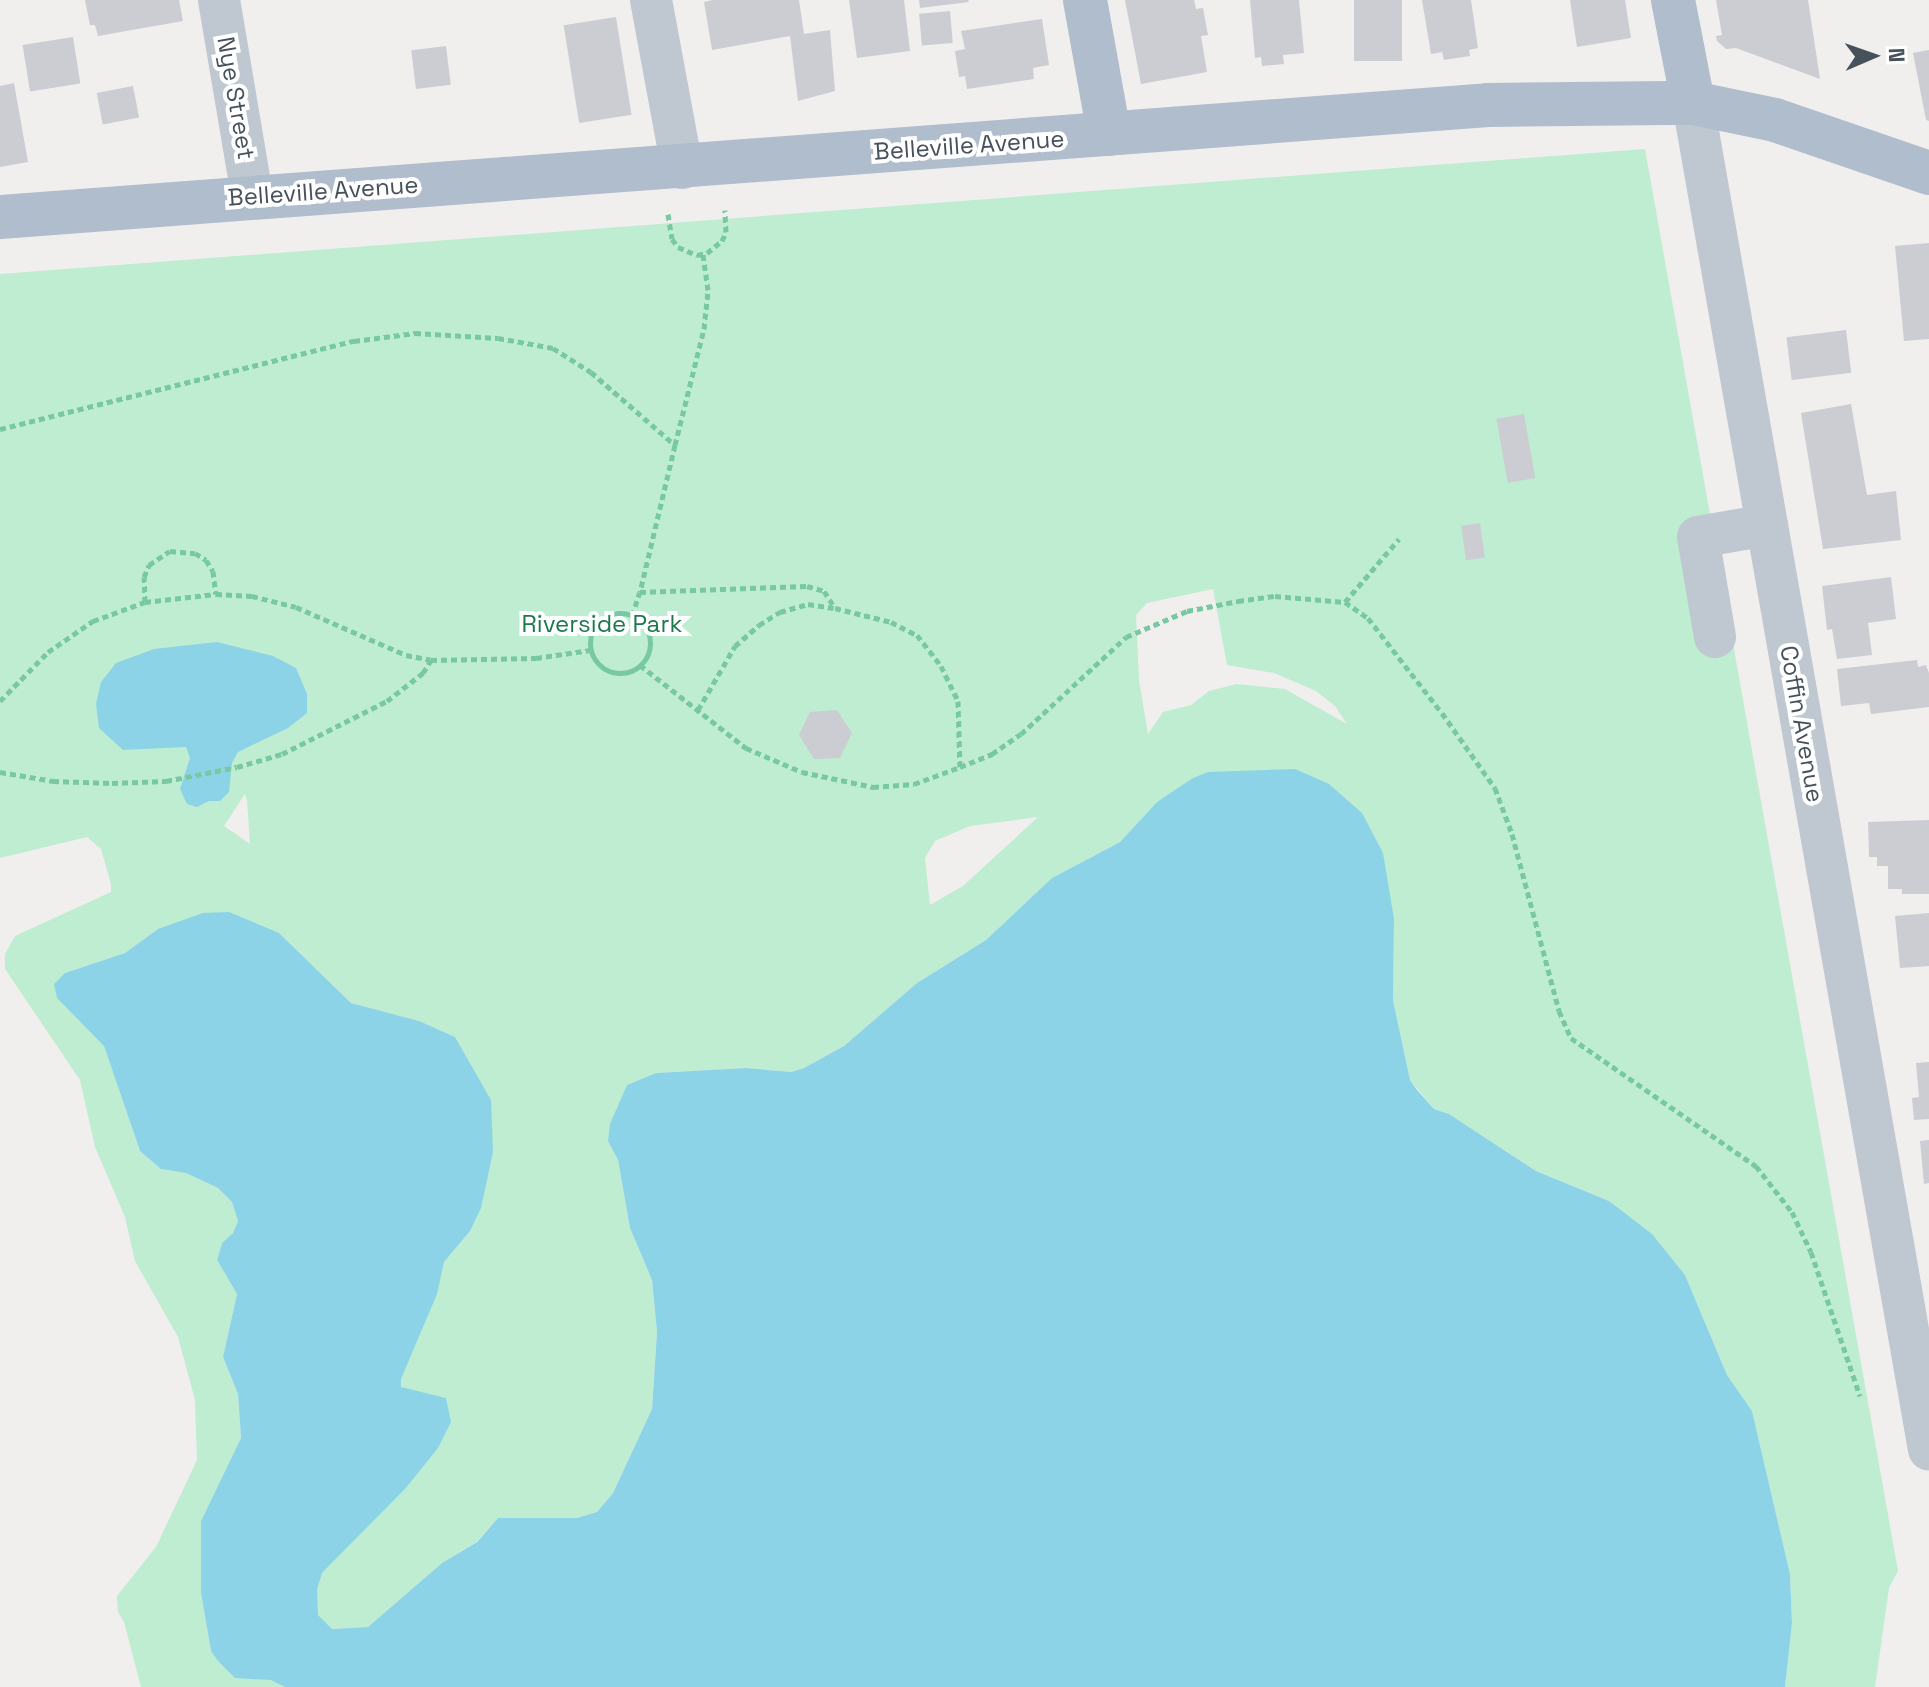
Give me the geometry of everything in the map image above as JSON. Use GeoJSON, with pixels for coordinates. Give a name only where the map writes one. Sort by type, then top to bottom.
{"type":"FeatureCollection","features":[{"type":"Feature","properties":{"kind":"main road"},"geometry":{"type":"LineString","coordinates":[[1085,0],[1109,134]]}},
{"type":"Feature","properties":{"kind":"main road","name":"Coffin Avenue"},"geometry":{"type":"LineString","coordinates":[[1673,0],[1693,103]]}},
{"type":"Feature","properties":{"kind":"main road","name":"Belleville Avenue"},"geometry":{"type":"LineString","coordinates":[[0,217],[1488,105],[1693,103],[1775,120],[1929,173]]}},
{"type":"Feature","properties":{"kind":"street","name":"Nye Street"},"geometry":{"type":"LineString","coordinates":[[219,0],[252,196]]}},
{"type":"Feature","properties":{"kind":"street"},"geometry":{"type":"LineString","coordinates":[[651,0],[682,168]]}},
{"type":"Feature","properties":{"kind":"street","name":"Coffin Avenue"},"geometry":{"type":"LineString","coordinates":[[1693,103],[1929,1449]]}},
{"type":"Feature","properties":{"kind":"street"},"geometry":{"type":"LineString","coordinates":[[1715,637],[1698,537],[1767,525]]}},
{"type":"Feature","properties":{"kind":"path"},"geometry":{"type":"LineString","coordinates":[[668,214],[672,239],[678,247],[687,253],[703,253],[722,241],[726,232],[725,210]]}},
{"type":"Feature","properties":{"kind":"path"},"geometry":{"type":"LineString","coordinates":[[632,616],[705,318],[708,290],[703,253]]}},
{"type":"Feature","properties":{"kind":"path"},"geometry":{"type":"LineString","coordinates":[[0,429],[354,341],[415,333],[498,338],[553,348],[570,356],[616,392],[675,445]]}},
{"type":"Feature","properties":{"kind":"path"},"geometry":{"type":"LineString","coordinates":[[1345,602],[1399,539]]}},
{"type":"Feature","properties":{"kind":"path"},"geometry":{"type":"LineString","coordinates":[[145,602],[144,577],[149,565],[170,551],[195,553],[206,560],[213,571],[216,594]]}},
{"type":"Feature","properties":{"kind":"path"},"geometry":{"type":"LineString","coordinates":[[640,592],[807,586],[824,591],[835,608]]}},
{"type":"Feature","properties":{"kind":"path"},"geometry":{"type":"LineString","coordinates":[[0,701],[48,652],[93,621],[145,602],[216,594],[252,596],[296,607],[406,655],[431,660],[536,658],[590,650]]}},
{"type":"Feature","properties":{"kind":"path"},"geometry":{"type":"LineString","coordinates":[[640,665],[746,748],[802,772],[873,787],[914,784],[992,754],[1021,734],[1126,637],[1157,621],[1187,611],[1275,596],[1345,602],[1368,618],[1442,713],[1495,788],[1512,834],[1559,1011],[1571,1038],[1756,1166],[1792,1212],[1811,1252],[1860,1396]]}},
{"type":"Feature","properties":{"kind":"path"},"geometry":{"type":"LineString","coordinates":[[697,710],[735,646],[759,625],[780,612],[808,604],[835,608],[891,622],[917,635],[933,656],[958,701],[960,767]]}},
{"type":"Feature","properties":{"kind":"path"},"geometry":{"type":"LineString","coordinates":[[618,613],[632,616],[644,625],[650,643],[640,665],[628,672],[609,671],[601,666],[590,650],[593,630],[599,621],[618,613]]}},
{"type":"Feature","properties":{"kind":"path"},"geometry":{"type":"LineString","coordinates":[[0,772],[53,781],[166,781],[237,767],[282,754],[387,701],[423,673],[431,660]]}},
{"type":"Feature","properties":{"kind":"green space","name":"Riverside Park"},"geometry":{"type":"Polygon","coordinates":[[[1645,149],[1898,1571],[1889,1588],[1875,1687],[1785,1687],[1792,1623],[1790,1574],[1752,1411],[1727,1375],[1685,1275],[1609,1201],[1536,1171],[1449,1114],[1434,1109],[1410,1080],[1393,1000],[1394,919],[1208,772],[1157,802],[1120,842],[1052,878],[986,940],[917,983],[844,1046],[804,1068],[791,1072],[746,1068],[656,1073],[627,1085],[608,1141],[618,1160],[630,1228],[652,1280],[657,1332],[652,1409],[613,1493],[597,1512],[577,1518],[498,1518],[476,1542],[442,1563],[368,1627],[331,1629],[280,1684],[285,1687],[141,1687],[124,1622],[118,1612],[117,1596],[156,1547],[197,1460],[195,1400],[178,1337],[135,1261],[125,1217],[95,1147],[80,1080],[5,969],[5,954],[15,936],[111,892],[111,884],[101,849],[87,837],[0,858],[0,274],[1645,149]],[[1213,589],[1147,603],[1136,615],[1139,680],[1148,734],[1163,712],[1191,705],[1209,691],[1237,684],[1285,689],[1347,724],[1335,706],[1316,691],[1274,673],[1227,665],[1213,589]],[[245,794],[224,826],[250,844],[245,794]],[[1038,817],[970,826],[935,841],[925,858],[930,905],[963,886],[1038,817]],[[158,929],[125,953],[65,973],[104,1046],[140,1151],[161,1169],[186,1173],[218,1188],[232,1202],[238,1221],[233,1233],[222,1243],[217,1260],[237,1294],[223,1357],[238,1394],[241,1438],[201,1521],[201,1593],[211,1651],[317,1590],[322,1573],[405,1489],[401,1378],[444,1262],[470,1231],[455,1037],[418,1021],[351,1003],[279,933],[158,929]]]}},
{"type":"Feature","properties":{"kind":"water"},"geometry":{"type":"Polygon","coordinates":[[[217,642],[273,656],[296,668],[307,694],[307,713],[288,728],[238,752],[232,763],[229,792],[220,801],[209,801],[197,807],[187,804],[180,789],[190,758],[186,747],[123,750],[99,728],[96,704],[101,682],[116,663],[154,649],[217,642]]]}},
{"type":"Feature","properties":{"kind":"water"},"geometry":{"type":"Polygon","coordinates":[[[1295,769],[1329,784],[1362,813],[1383,853],[1394,919],[1393,1000],[1410,1080],[1417,1090],[1434,1109],[1449,1114],[1536,1171],[1609,1201],[1652,1234],[1685,1275],[1727,1375],[1752,1411],[1790,1574],[1792,1623],[1785,1687],[285,1687],[271,1680],[235,1678],[218,1661],[211,1651],[201,1593],[201,1521],[241,1438],[238,1394],[223,1357],[237,1294],[217,1260],[222,1243],[233,1233],[238,1221],[232,1202],[218,1188],[186,1173],[161,1169],[140,1151],[104,1046],[57,998],[54,984],[65,973],[125,953],[158,929],[203,913],[229,912],[279,933],[351,1003],[419,1021],[455,1037],[491,1100],[493,1152],[481,1208],[470,1231],[444,1262],[437,1294],[401,1379],[401,1387],[446,1398],[451,1422],[438,1448],[405,1489],[322,1573],[317,1590],[318,1615],[332,1629],[368,1627],[442,1563],[477,1542],[498,1518],[577,1518],[597,1512],[613,1493],[652,1409],[657,1332],[652,1280],[630,1228],[618,1160],[608,1141],[610,1124],[627,1085],[656,1073],[746,1068],[791,1072],[804,1068],[844,1046],[917,983],[986,940],[1052,878],[1120,842],[1157,802],[1193,778],[1208,772],[1295,769]]]}},
{"type":"Feature","properties":{"kind":"building"},"geometry":{"type":"Polygon","coordinates":[[[85,0],[179,0],[183,21],[98,36],[95,25],[90,25],[85,0]]]}},
{"type":"Feature","properties":{"kind":"building"},"geometry":{"type":"Polygon","coordinates":[[[799,0],[804,34],[830,30],[835,91],[798,101],[790,36],[712,50],[704,2],[799,0]]]}},
{"type":"Feature","properties":{"kind":"building"},"geometry":{"type":"Polygon","coordinates":[[[849,0],[904,0],[910,51],[857,58],[849,0]]]}},
{"type":"Feature","properties":{"kind":"building"},"geometry":{"type":"Polygon","coordinates":[[[919,0],[968,0],[969,2],[920,8],[919,0]]]}},
{"type":"Feature","properties":{"kind":"building"},"geometry":{"type":"Polygon","coordinates":[[[1125,0],[1194,0],[1196,9],[1203,8],[1208,35],[1201,36],[1207,72],[1141,84],[1125,0]]]}},
{"type":"Feature","properties":{"kind":"building"},"geometry":{"type":"Polygon","coordinates":[[[1250,0],[1299,0],[1304,53],[1283,55],[1284,64],[1262,66],[1261,57],[1255,58],[1250,0]]]}},
{"type":"Feature","properties":{"kind":"building"},"geometry":{"type":"Polygon","coordinates":[[[1354,0],[1402,0],[1402,61],[1354,61],[1354,0]]]}},
{"type":"Feature","properties":{"kind":"building"},"geometry":{"type":"Polygon","coordinates":[[[1422,0],[1471,0],[1478,48],[1469,50],[1470,56],[1444,60],[1442,52],[1431,54],[1422,0]]]}},
{"type":"Feature","properties":{"kind":"building"},"geometry":{"type":"Polygon","coordinates":[[[1570,0],[1625,0],[1631,38],[1577,47],[1570,0]]]}},
{"type":"Feature","properties":{"kind":"building"},"geometry":{"type":"Polygon","coordinates":[[[1716,0],[1808,0],[1820,79],[1736,48],[1726,49],[1717,41],[1716,36],[1722,35],[1716,0]]]}},
{"type":"Feature","properties":{"kind":"building"},"geometry":{"type":"Polygon","coordinates":[[[950,11],[953,43],[922,46],[919,14],[950,11]]]}},
{"type":"Feature","properties":{"kind":"building"},"geometry":{"type":"Polygon","coordinates":[[[616,17],[631,115],[579,123],[564,25],[616,17]]]}},
{"type":"Feature","properties":{"kind":"building"},"geometry":{"type":"Polygon","coordinates":[[[1042,19],[1049,65],[1033,68],[1034,79],[967,89],[965,76],[959,77],[955,51],[965,49],[961,31],[1042,19]]]}},
{"type":"Feature","properties":{"kind":"building"},"geometry":{"type":"Polygon","coordinates":[[[73,37],[80,83],[30,91],[23,45],[73,37]]]}},
{"type":"Feature","properties":{"kind":"building"},"geometry":{"type":"Polygon","coordinates":[[[446,46],[451,85],[416,89],[411,50],[446,46]]]}},
{"type":"Feature","properties":{"kind":"building"},"geometry":{"type":"Polygon","coordinates":[[[1929,50],[1929,121],[1926,120],[1913,53],[1929,50]]]}},
{"type":"Feature","properties":{"kind":"building"},"geometry":{"type":"Polygon","coordinates":[[[14,83],[28,162],[0,167],[0,86],[14,83]]]}},
{"type":"Feature","properties":{"kind":"building"},"geometry":{"type":"Polygon","coordinates":[[[133,86],[139,117],[103,124],[97,93],[133,86]]]}},
{"type":"Feature","properties":{"kind":"building"},"geometry":{"type":"Polygon","coordinates":[[[1929,243],[1929,339],[1904,341],[1895,246],[1929,243]]]}},
{"type":"Feature","properties":{"kind":"building"},"geometry":{"type":"Polygon","coordinates":[[[1846,330],[1851,373],[1792,380],[1786,337],[1846,330]]]}},
{"type":"Feature","properties":{"kind":"building"},"geometry":{"type":"Polygon","coordinates":[[[1851,404],[1867,495],[1896,491],[1901,540],[1823,549],[1801,413],[1851,404]]]}},
{"type":"Feature","properties":{"kind":"building"},"geometry":{"type":"Polygon","coordinates":[[[1524,414],[1535,478],[1508,483],[1496,419],[1524,414]]]}},
{"type":"Feature","properties":{"kind":"building"},"geometry":{"type":"Polygon","coordinates":[[[1480,523],[1485,558],[1466,560],[1461,526],[1480,523]]]}},
{"type":"Feature","properties":{"kind":"building"},"geometry":{"type":"Polygon","coordinates":[[[1891,577],[1896,619],[1868,623],[1872,655],[1837,659],[1832,629],[1827,630],[1822,586],[1891,577]]]}},
{"type":"Feature","properties":{"kind":"building"},"geometry":{"type":"Polygon","coordinates":[[[1917,660],[1918,667],[1926,665],[1929,673],[1929,707],[1871,714],[1869,703],[1841,706],[1837,669],[1917,660]]]}},
{"type":"Feature","properties":{"kind":"building"},"geometry":{"type":"Polygon","coordinates":[[[837,710],[852,733],[840,758],[814,759],[799,735],[810,712],[837,710]]]}},
{"type":"Feature","properties":{"kind":"building"},"geometry":{"type":"Polygon","coordinates":[[[1929,820],[1929,894],[1902,894],[1902,889],[1888,889],[1888,866],[1877,866],[1877,857],[1869,857],[1868,822],[1929,820]]]}},
{"type":"Feature","properties":{"kind":"building"},"geometry":{"type":"Polygon","coordinates":[[[1929,913],[1929,966],[1900,968],[1895,916],[1929,913]]]}},
{"type":"Feature","properties":{"kind":"building"},"geometry":{"type":"Polygon","coordinates":[[[1929,1062],[1929,1119],[1914,1120],[1912,1098],[1919,1097],[1916,1063],[1929,1062]]]}},
{"type":"Feature","properties":{"kind":"building"},"geometry":{"type":"Polygon","coordinates":[[[1929,1140],[1929,1183],[1924,1184],[1920,1141],[1929,1140]]]}}]}
